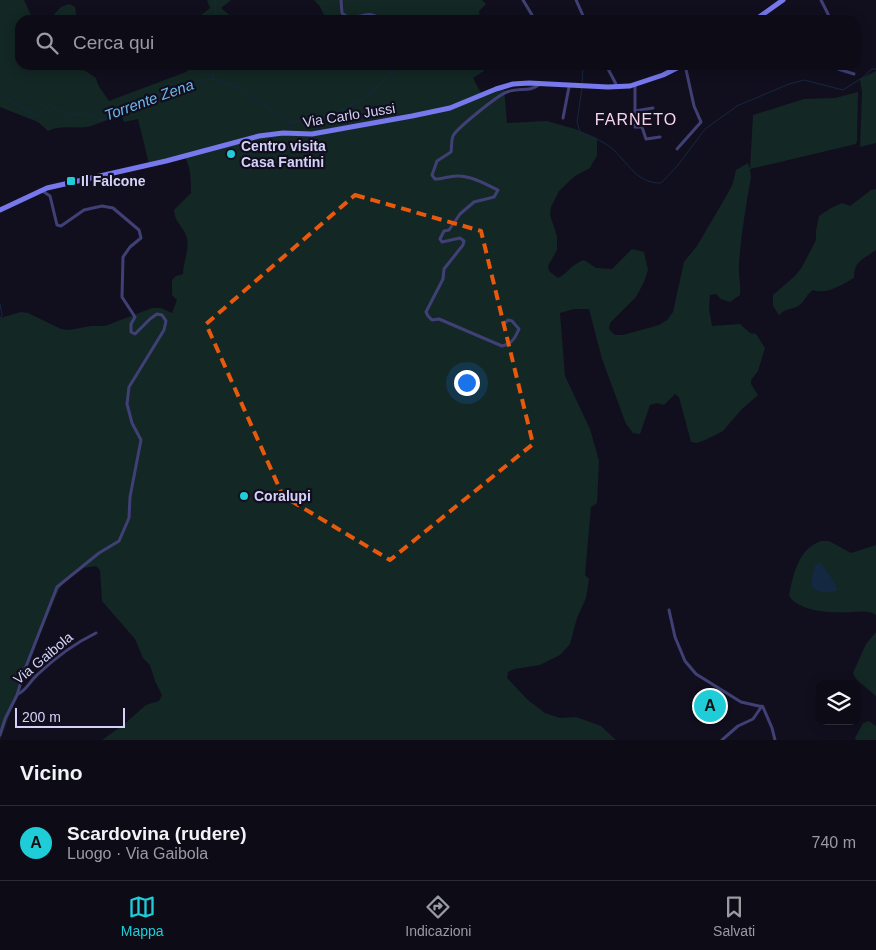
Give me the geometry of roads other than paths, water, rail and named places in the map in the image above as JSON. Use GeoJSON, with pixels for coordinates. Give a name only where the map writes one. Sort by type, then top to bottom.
{"type":"FeatureCollection","features":[{"type":"Feature","properties":{"kind":"street"},"geometry":{"type":"LineString","coordinates":[[341,0],[342,12],[345,15]]}},
{"type":"Feature","properties":{"kind":"street"},"geometry":{"type":"LineString","coordinates":[[523,0],[532,15]]}},
{"type":"Feature","properties":{"kind":"street"},"geometry":{"type":"LineString","coordinates":[[576,0],[583,15]]}},
{"type":"Feature","properties":{"kind":"street"},"geometry":{"type":"LineString","coordinates":[[762,15],[783,0]]}},
{"type":"Feature","properties":{"kind":"street"},"geometry":{"type":"LineString","coordinates":[[821,0],[828,15]]}},
{"type":"Feature","properties":{"kind":"street"},"geometry":{"type":"LineString","coordinates":[[609,70],[617,86]]}},
{"type":"Feature","properties":{"kind":"street","name":"Via Carlo Jussi"},"geometry":{"type":"LineString","coordinates":[[0,210],[40,190],[68,182],[166,161],[259,136],[283,133],[312,134],[412,116],[450,108],[513,84],[617,86],[636,84],[674,70]]}},
{"type":"Feature","properties":{"kind":"street"},"geometry":{"type":"LineString","coordinates":[[677,149],[701,122],[694,106],[685,70]]}},
{"type":"Feature","properties":{"kind":"street"},"geometry":{"type":"LineString","coordinates":[[841,70],[854,74]]}},
{"type":"Feature","properties":{"kind":"street"},"geometry":{"type":"LineString","coordinates":[[506,323],[508,320],[512,321],[518,329],[516,338],[508,345],[502,346],[439,319],[432,320],[426,312],[443,279],[444,269],[463,245],[464,241],[460,238],[442,242],[440,239],[444,231],[449,230],[460,214],[474,202],[494,197],[498,190],[478,181],[459,176],[435,179],[432,175],[437,161],[451,152],[452,138],[457,130],[495,99],[507,92],[533,90],[541,84]]}},
{"type":"Feature","properties":{"kind":"street"},"geometry":{"type":"LineString","coordinates":[[636,84],[634,127],[642,127],[646,139],[660,137]]}},
{"type":"Feature","properties":{"kind":"street"},"geometry":{"type":"LineString","coordinates":[[563,118],[572,86]]}},
{"type":"Feature","properties":{"kind":"street"},"geometry":{"type":"LineString","coordinates":[[635,110],[653,108]]}},
{"type":"Feature","properties":{"kind":"street"},"geometry":{"type":"LineString","coordinates":[[17,695],[25,669],[57,587],[119,541],[129,518],[130,497],[141,440],[132,423],[127,404],[129,387],[164,330],[166,321],[157,314],[135,334],[131,332],[131,324],[135,317],[122,297],[123,257],[130,247],[141,238],[138,230],[113,208],[102,206],[84,210],[61,226],[57,225],[50,196],[40,190]]}},
{"type":"Feature","properties":{"kind":"street"},"geometry":{"type":"LineString","coordinates":[[669,610],[675,636],[685,661],[696,674],[741,702],[762,706],[766,710],[775,740]]}},
{"type":"Feature","properties":{"kind":"street","name":"Via Gaibola"},"geometry":{"type":"LineString","coordinates":[[0,736],[5,719],[17,695],[25,691],[38,674],[69,649],[96,633]]}},
{"type":"Feature","properties":{"kind":"street"},"geometry":{"type":"LineString","coordinates":[[722,740],[738,726],[753,719],[762,706]]}},
{"type":"Feature","properties":{"kind":"water"},"geometry":{"type":"Polygon","coordinates":[[[821,563],[835,583],[837,590],[823,592],[813,588],[812,578],[815,565],[821,563]]]}},
{"type":"Feature","properties":{"kind":"waterway"},"geometry":{"type":"LineString","coordinates":[[215,0],[216,15]]}},
{"type":"Feature","properties":{"kind":"waterway","name":"Torrente Zena"},"geometry":{"type":"LineString","coordinates":[[582,88],[577,122],[580,132],[597,139],[613,149],[637,175],[652,182],[661,183],[678,165],[705,129],[737,106],[789,84],[804,80],[843,90],[872,69],[876,69]]}},
{"type":"Feature","properties":{"kind":"waterway"},"geometry":{"type":"LineString","coordinates":[[211,70],[214,79]]}},
{"type":"Feature","properties":{"kind":"waterway","name":"Torrente Zena"},"geometry":{"type":"LineString","coordinates":[[0,94],[38,116],[49,105],[69,116],[84,113],[102,120],[189,83],[214,79],[242,90],[289,123],[338,112],[363,99],[395,70]]}},
{"type":"Feature","properties":{"kind":"waterway","name":"Torrente Zena"},"geometry":{"type":"LineString","coordinates":[[582,84],[583,70]]}},
{"type":"Feature","properties":{"kind":"waterway","name":"Torrente Zena"},"geometry":{"type":"LineString","coordinates":[[0,304],[2,315],[0,319]]}},
{"type":"Feature","properties":{"kind":"place","name":"Centro visita Casa Fantini"},"geometry":{"type":"Point","coordinates":[231,154]}},
{"type":"Feature","properties":{"kind":"place","name":"Il Falcone"},"geometry":{"type":"Point","coordinates":[71,181]}},
{"type":"Feature","properties":{"kind":"place","name":"Coralupi"},"geometry":{"type":"Point","coordinates":[244,496]}},
{"type":"Feature","properties":{"kind":"place","name":"Scardovina (rudere)"},"geometry":{"type":"Point","coordinates":[710,706]}},
{"type":"Feature","properties":{"kind":"district","name":"FARNETO"},"geometry":{"type":"Point","coordinates":[636,119]}}]}
